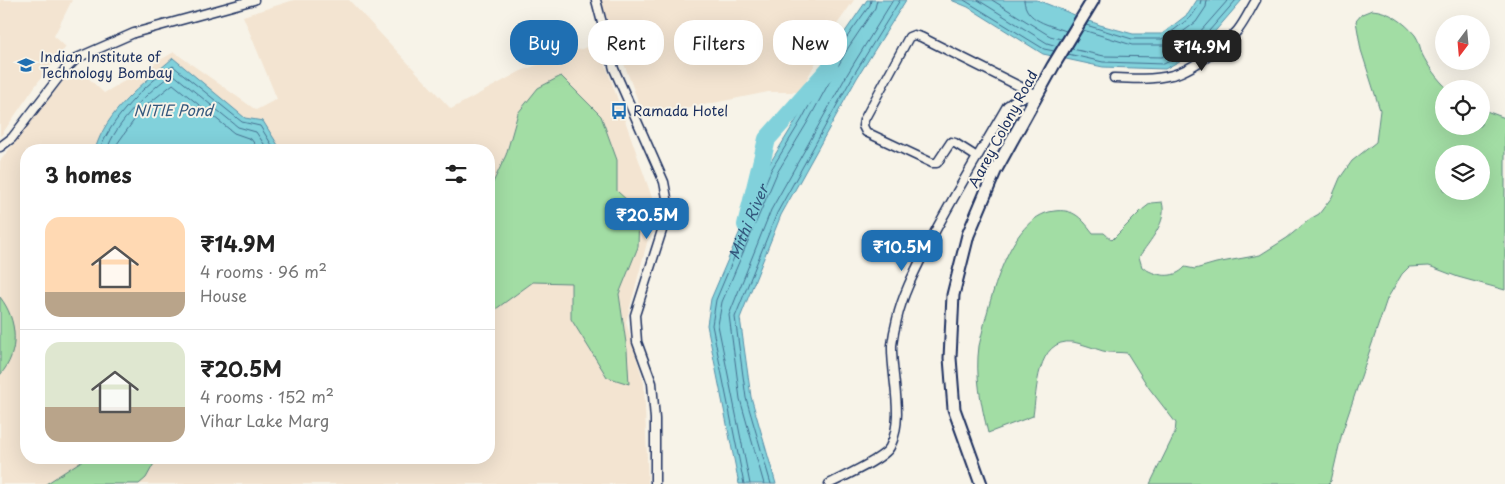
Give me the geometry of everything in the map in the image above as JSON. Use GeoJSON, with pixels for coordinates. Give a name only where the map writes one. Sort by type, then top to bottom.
{"type":"FeatureCollection","features":[{"type":"Feature","properties":{"kind":"main road","name":"Aarey Colony Road"},"geometry":{"type":"LineString","coordinates":[[981,484],[954,409],[950,358],[953,295],[968,235],[995,171],[1053,66],[1093,0]]}},
{"type":"Feature","properties":{"kind":"street"},"geometry":{"type":"LineString","coordinates":[[0,147],[12,138],[62,72],[77,58],[134,33],[254,0]]}},
{"type":"Feature","properties":{"kind":"street"},"geometry":{"type":"LineString","coordinates":[[596,0],[614,69],[664,182],[667,198],[666,218],[635,314],[637,342],[652,382],[655,419],[655,484]]}},
{"type":"Feature","properties":{"kind":"street"},"geometry":{"type":"LineString","coordinates":[[1114,78],[1139,80],[1173,75],[1183,70],[1228,40],[1238,29],[1256,0]]}},
{"type":"Feature","properties":{"kind":"street"},"geometry":{"type":"LineString","coordinates":[[977,157],[951,142],[941,160],[937,163],[932,163],[866,132],[863,126],[864,120],[908,38],[914,35],[921,37],[1037,95]]}},
{"type":"Feature","properties":{"kind":"street"},"geometry":{"type":"LineString","coordinates":[[829,484],[877,459],[890,448],[897,405],[892,345],[898,317],[912,277],[941,218],[1006,106],[1018,98],[1037,95]]}},
{"type":"Feature","properties":{"kind":"shaded area","name":"Indian Institute of Technology Bombay"},"geometry":{"type":"Polygon","coordinates":[[[0,0],[72,0],[54,36],[66,47],[38,82],[0,137],[0,0]]]}},
{"type":"Feature","properties":{"kind":"shaded area"},"geometry":{"type":"Polygon","coordinates":[[[294,0],[349,0],[451,109],[521,71],[538,65],[578,65],[578,50],[588,47],[588,65],[606,65],[656,209],[626,322],[644,383],[648,484],[0,484],[0,161],[63,81],[79,69],[104,93],[174,52],[256,110],[277,99],[243,16],[294,0]]]}},
{"type":"Feature","properties":{"kind":"shaded area"},"geometry":{"type":"Polygon","coordinates":[[[600,0],[854,0],[840,20],[773,20],[773,65],[814,65],[800,92],[768,92],[644,117],[624,65],[664,65],[664,20],[608,20],[600,0]]]}},
{"type":"Feature","properties":{"kind":"green space"},"geometry":{"type":"Polygon","coordinates":[[[1372,10],[1384,12],[1401,22],[1415,35],[1422,54],[1440,80],[1435,80],[1435,135],[1490,135],[1490,112],[1505,118],[1505,290],[1458,277],[1429,266],[1409,267],[1402,274],[1387,299],[1342,433],[1331,481],[1328,484],[1150,484],[1175,433],[1176,423],[1149,388],[1127,353],[1106,352],[1073,342],[1061,343],[1052,348],[1045,357],[1038,381],[1033,416],[988,433],[978,379],[979,346],[1001,269],[1010,249],[1021,232],[1034,219],[1049,212],[1064,211],[1075,214],[1093,233],[1104,233],[1112,240],[1151,203],[1162,202],[1163,209],[1160,224],[1139,257],[1142,267],[1153,273],[1164,275],[1175,274],[1185,267],[1195,269],[1260,255],[1287,238],[1319,214],[1332,197],[1340,178],[1352,161],[1376,142],[1380,110],[1361,50],[1356,21],[1362,14],[1372,10]]]}},
{"type":"Feature","properties":{"kind":"green space"},"geometry":{"type":"Polygon","coordinates":[[[561,76],[601,116],[617,160],[617,191],[639,211],[638,247],[619,294],[627,350],[629,384],[607,377],[571,319],[571,283],[533,282],[495,310],[495,178],[506,155],[518,113],[538,88],[561,76]]]}},
{"type":"Feature","properties":{"kind":"green space"},"geometry":{"type":"Polygon","coordinates":[[[0,297],[6,306],[13,326],[14,347],[11,357],[0,375],[0,297]]]}},
{"type":"Feature","properties":{"kind":"green space"},"geometry":{"type":"Polygon","coordinates":[[[77,464],[154,464],[146,478],[139,484],[46,484],[77,464]]]}},
{"type":"Feature","properties":{"kind":"water"},"geometry":{"type":"Polygon","coordinates":[[[867,0],[906,0],[857,78],[781,215],[740,318],[751,397],[776,484],[739,484],[707,325],[711,299],[767,168],[798,117],[826,65],[847,65],[847,29],[867,0]]]}},
{"type":"Feature","properties":{"kind":"water"},"geometry":{"type":"Polygon","coordinates":[[[951,0],[1037,0],[1100,25],[1133,34],[1162,34],[1188,14],[1197,0],[1242,0],[1198,51],[1165,69],[1103,67],[1043,54],[968,7],[951,0]]]}},
{"type":"Feature","properties":{"kind":"water","name":"NITIE Pond"},"geometry":{"type":"Polygon","coordinates":[[[173,58],[245,118],[263,121],[277,144],[97,144],[108,123],[138,88],[173,58]]]}},
{"type":"Feature","properties":{"kind":"waterway","name":"Mithi River"},"geometry":{"type":"LineString","coordinates":[[746,225],[767,139],[830,68]]}},
{"type":"Feature","properties":{"kind":"place","name":"Indian Institute of Technology Bombay"},"geometry":{"type":"Point","coordinates":[26,65]}},
{"type":"Feature","properties":{"kind":"place","name":"Ramada Hotel"},"geometry":{"type":"Point","coordinates":[619,111]}}]}
